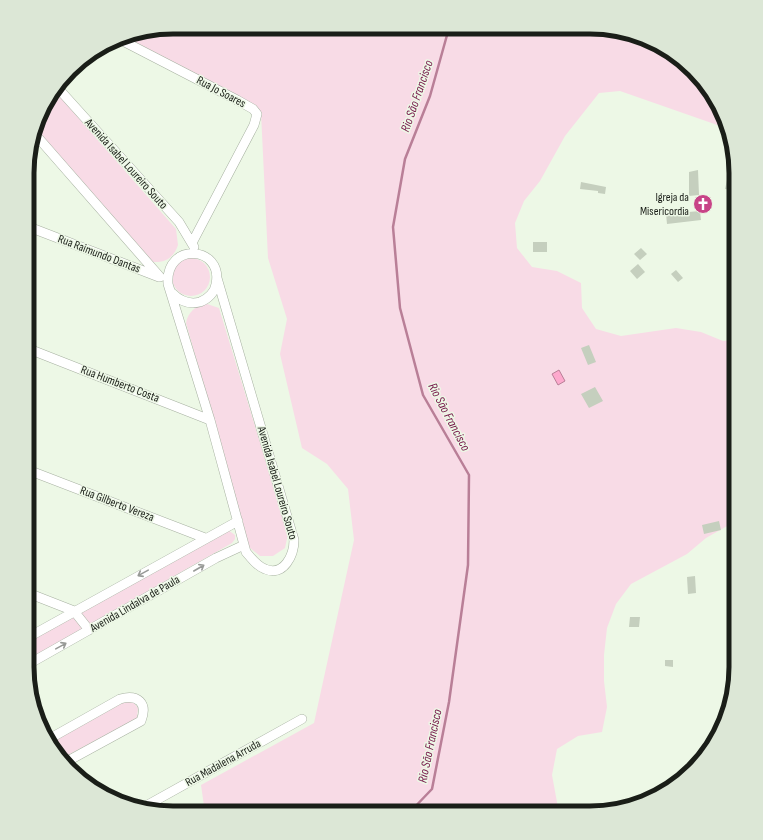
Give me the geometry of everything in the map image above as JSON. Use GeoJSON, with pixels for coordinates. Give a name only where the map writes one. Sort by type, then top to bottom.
{"type":"FeatureCollection","features":[{"type":"Feature","properties":{"kind":"street","name":"Rua Jo Soares"},"geometry":{"type":"LineString","coordinates":[[126,43],[237,100],[252,109],[257,114],[254,125],[192,243]]}},
{"type":"Feature","properties":{"kind":"street","name":"Avenida Isabel Loureiro Souto"},"geometry":{"type":"LineString","coordinates":[[61,91],[179,222],[198,253],[210,260],[214,265],[294,540],[294,551],[289,562],[281,568],[272,571],[255,564],[246,552],[210,420],[168,284]]}},
{"type":"Feature","properties":{"kind":"street"},"geometry":{"type":"LineString","coordinates":[[39,138],[160,277]]}},
{"type":"Feature","properties":{"kind":"street","name":"Rua Raimundo Dantas"},"geometry":{"type":"LineString","coordinates":[[34,229],[160,277],[168,284]]}},
{"type":"Feature","properties":{"kind":"street"},"geometry":{"type":"LineString","coordinates":[[168,284],[167,275],[174,260],[189,253],[198,253]]}},
{"type":"Feature","properties":{"kind":"street"},"geometry":{"type":"LineString","coordinates":[[172,293],[178,299],[187,303],[196,303],[211,295],[216,287],[217,278]]}},
{"type":"Feature","properties":{"kind":"street","name":"Rua Humberto Costa"},"geometry":{"type":"LineString","coordinates":[[34,351],[210,420]]}},
{"type":"Feature","properties":{"kind":"street","name":"Rua Gilberto Vereza"},"geometry":{"type":"LineString","coordinates":[[34,472],[205,538]]}},
{"type":"Feature","properties":{"kind":"street","name":"Avenida Lindalva de Paula"},"geometry":{"type":"LineString","coordinates":[[34,634],[238,521]]}},
{"type":"Feature","properties":{"kind":"street","name":"Avenida Lindalva de Paula"},"geometry":{"type":"LineString","coordinates":[[34,661],[216,558],[244,545]]}},
{"type":"Feature","properties":{"kind":"street"},"geometry":{"type":"LineString","coordinates":[[34,595],[74,611],[89,630]]}},
{"type":"Feature","properties":{"kind":"street"},"geometry":{"type":"LineString","coordinates":[[53,736],[120,699],[129,696],[137,698],[142,704],[144,714],[141,722],[69,760]]}},
{"type":"Feature","properties":{"kind":"street","name":"Rua Madalena Arruda"},"geometry":{"type":"LineString","coordinates":[[149,804],[302,720]]}},
{"type":"Feature","properties":{"kind":"shaded area"},"geometry":{"type":"Polygon","coordinates":[[[164,34],[608,35],[635,41],[651,48],[675,63],[688,75],[706,96],[721,126],[620,91],[599,93],[565,136],[540,181],[524,201],[515,223],[517,248],[532,267],[557,271],[581,283],[582,308],[596,329],[621,336],[676,328],[701,332],[723,341],[729,341],[729,525],[706,538],[687,554],[631,584],[616,604],[607,628],[604,655],[604,681],[607,707],[602,732],[578,736],[557,749],[552,775],[558,806],[204,806],[201,785],[314,723],[354,540],[348,489],[327,464],[302,448],[280,354],[287,319],[268,258],[261,113],[259,109],[132,41],[164,34]]]}},
{"type":"Feature","properties":{"kind":"shaded area"},"geometry":{"type":"Polygon","coordinates":[[[58,95],[176,229],[178,245],[172,256],[166,260],[153,262],[40,133],[53,103],[58,95]]]}},
{"type":"Feature","properties":{"kind":"shaded area"},"geometry":{"type":"Polygon","coordinates":[[[187,258],[195,258],[202,261],[207,266],[210,277],[207,288],[202,293],[195,296],[187,296],[180,293],[175,288],[172,281],[172,273],[175,266],[180,261],[187,258]]]}},
{"type":"Feature","properties":{"kind":"shaded area"},"geometry":{"type":"Polygon","coordinates":[[[207,304],[219,308],[288,534],[285,548],[273,556],[260,556],[249,547],[186,323],[193,310],[199,306],[207,304]]]}},
{"type":"Feature","properties":{"kind":"shaded area"},"geometry":{"type":"Polygon","coordinates":[[[559,370],[565,381],[558,385],[552,374],[559,370]]]}},
{"type":"Feature","properties":{"kind":"shaded area"},"geometry":{"type":"Polygon","coordinates":[[[228,530],[235,535],[235,539],[232,543],[90,624],[81,614],[82,611],[228,530]]]}},
{"type":"Feature","properties":{"kind":"shaded area"},"geometry":{"type":"Polygon","coordinates":[[[71,617],[74,617],[84,629],[34,656],[34,638],[71,617]]]}},
{"type":"Feature","properties":{"kind":"shaded area"},"geometry":{"type":"Polygon","coordinates":[[[126,701],[134,703],[138,708],[137,719],[66,756],[55,740],[126,701]]]}},
{"type":"Feature","properties":{"kind":"building"},"geometry":{"type":"Polygon","coordinates":[[[698,170],[699,195],[689,196],[689,172],[698,170]]]}},
{"type":"Feature","properties":{"kind":"building"},"geometry":{"type":"Polygon","coordinates":[[[729,171],[729,190],[725,189],[729,171]]]}},
{"type":"Feature","properties":{"kind":"building"},"geometry":{"type":"Polygon","coordinates":[[[581,182],[606,187],[605,194],[598,193],[598,191],[580,189],[581,182]]]}},
{"type":"Feature","properties":{"kind":"building"},"geometry":{"type":"Polygon","coordinates":[[[700,211],[701,220],[667,224],[666,214],[700,211]]]}},
{"type":"Feature","properties":{"kind":"building"},"geometry":{"type":"Polygon","coordinates":[[[533,242],[547,242],[547,252],[533,252],[533,242]]]}},
{"type":"Feature","properties":{"kind":"building"},"geometry":{"type":"Polygon","coordinates":[[[641,248],[647,254],[640,260],[634,254],[641,248]]]}},
{"type":"Feature","properties":{"kind":"building"},"geometry":{"type":"Polygon","coordinates":[[[638,264],[645,272],[637,279],[630,271],[638,264]]]}},
{"type":"Feature","properties":{"kind":"building"},"geometry":{"type":"Polygon","coordinates":[[[676,270],[683,278],[678,282],[671,274],[676,270]]]}},
{"type":"Feature","properties":{"kind":"building"},"geometry":{"type":"Polygon","coordinates":[[[589,345],[596,362],[588,365],[581,348],[589,345]]]}},
{"type":"Feature","properties":{"kind":"building"},"geometry":{"type":"Polygon","coordinates":[[[595,387],[603,401],[589,408],[581,394],[595,387]]]}},
{"type":"Feature","properties":{"kind":"building"},"geometry":{"type":"Polygon","coordinates":[[[719,521],[721,530],[704,534],[702,525],[719,521]]]}},
{"type":"Feature","properties":{"kind":"building"},"geometry":{"type":"Polygon","coordinates":[[[695,576],[696,593],[688,594],[687,577],[695,576]]]}},
{"type":"Feature","properties":{"kind":"building"},"geometry":{"type":"Polygon","coordinates":[[[630,617],[640,617],[639,627],[629,627],[630,617]]]}},
{"type":"Feature","properties":{"kind":"building"},"geometry":{"type":"Polygon","coordinates":[[[665,660],[673,660],[673,667],[665,666],[665,660]]]}},
{"type":"Feature","properties":{"kind":"waterway","name":"Rio São Francisco"},"geometry":{"type":"LineString","coordinates":[[416,806],[432,789],[449,702],[468,565],[469,475],[423,395],[400,308],[393,227],[405,159],[430,96],[447,34]]}},
{"type":"Feature","properties":{"kind":"place","name":"Igreja da Misericordia"},"geometry":{"type":"Point","coordinates":[703,204]}}]}
